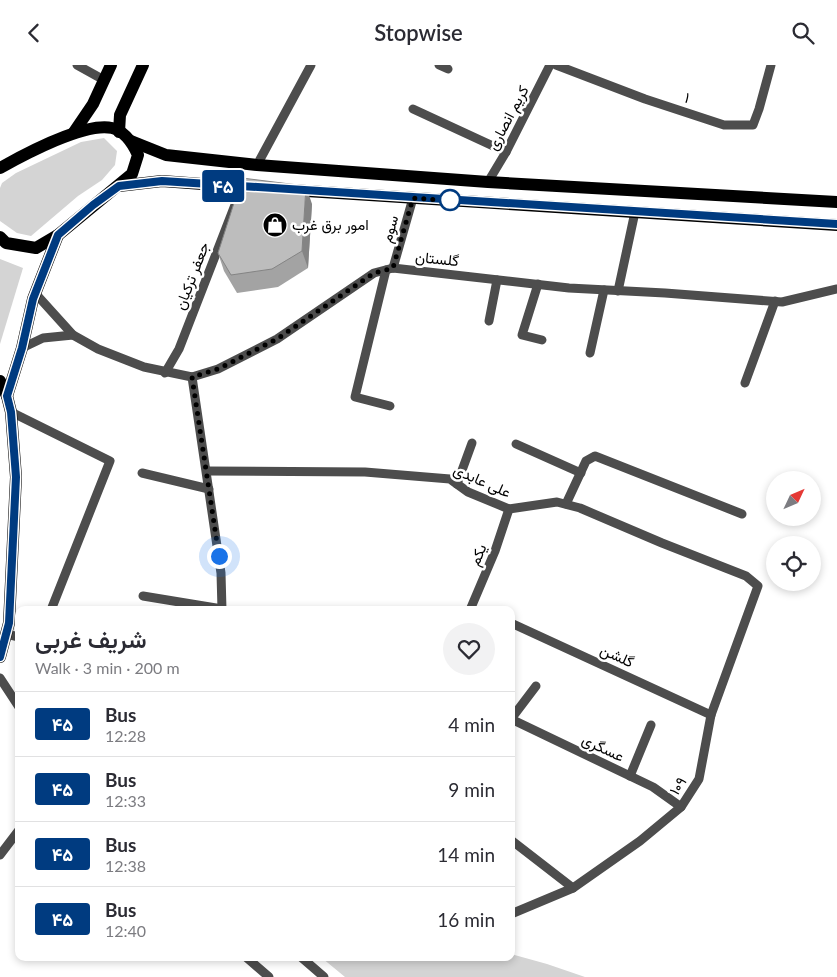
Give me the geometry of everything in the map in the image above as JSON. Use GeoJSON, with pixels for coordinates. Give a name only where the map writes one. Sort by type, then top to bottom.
{"type":"FeatureCollection","features":[{"type":"Feature","properties":{"kind":"main road"},"geometry":{"type":"LineString","coordinates":[[74,132],[92,104],[111,65]]}},
{"type":"Feature","properties":{"kind":"main road"},"geometry":{"type":"LineString","coordinates":[[119,132],[120,115],[143,65]]}},
{"type":"Feature","properties":{"kind":"main road"},"geometry":{"type":"LineString","coordinates":[[1,167],[74,132],[92,128],[113,128],[131,141],[166,155],[257,165],[488,182],[837,202]]}},
{"type":"Feature","properties":{"kind":"main road"},"geometry":{"type":"LineString","coordinates":[[0,237],[6,243],[36,248],[58,235],[132,174],[138,155],[131,141]]}},
{"type":"Feature","properties":{"kind":"main road"},"geometry":{"type":"LineString","coordinates":[[119,186],[162,181],[837,225]]}},
{"type":"Feature","properties":{"kind":"main road"},"geometry":{"type":"LineString","coordinates":[[7,396],[22,348],[35,293],[58,235]]}},
{"type":"Feature","properties":{"kind":"main road"},"geometry":{"type":"LineString","coordinates":[[0,381],[7,396],[11,412],[16,477],[9,623],[12,636],[0,657]]}},
{"type":"Feature","properties":{"kind":"street"},"geometry":{"type":"LineString","coordinates":[[77,65],[104,80]]}},
{"type":"Feature","properties":{"kind":"street"},"geometry":{"type":"LineString","coordinates":[[257,165],[310,65]]}},
{"type":"Feature","properties":{"kind":"street","name":"کریم انصاری"},"geometry":{"type":"LineString","coordinates":[[488,182],[506,152],[550,65]]}},
{"type":"Feature","properties":{"kind":"street","name":"۱"},"geometry":{"type":"LineString","coordinates":[[556,65],[645,99],[724,125],[752,125],[760,109],[771,65]]}},
{"type":"Feature","properties":{"kind":"street"},"geometry":{"type":"LineString","coordinates":[[413,109],[506,152]]}},
{"type":"Feature","properties":{"kind":"street","name":"جعفر ترکیان"},"geometry":{"type":"LineString","coordinates":[[165,373],[179,349],[241,187]]}},
{"type":"Feature","properties":{"kind":"street","name":"سوم"},"geometry":{"type":"LineString","coordinates":[[390,406],[355,397],[390,269],[413,198]]}},
{"type":"Feature","properties":{"kind":"street"},"geometry":{"type":"LineString","coordinates":[[618,291],[635,212]]}},
{"type":"Feature","properties":{"kind":"street"},"geometry":{"type":"LineString","coordinates":[[35,293],[73,335],[98,349],[144,367],[165,373],[192,377],[218,369],[277,339],[374,273],[390,269]]}},
{"type":"Feature","properties":{"kind":"street","name":"گلستان"},"geometry":{"type":"LineString","coordinates":[[390,269],[569,288],[775,301],[837,289]]}},
{"type":"Feature","properties":{"kind":"street"},"geometry":{"type":"LineString","coordinates":[[489,321],[497,280]]}},
{"type":"Feature","properties":{"kind":"street"},"geometry":{"type":"LineString","coordinates":[[538,284],[522,335],[542,340]]}},
{"type":"Feature","properties":{"kind":"street"},"geometry":{"type":"LineString","coordinates":[[590,353],[604,290]]}},
{"type":"Feature","properties":{"kind":"street"},"geometry":{"type":"LineString","coordinates":[[744,383],[775,301]]}},
{"type":"Feature","properties":{"kind":"street"},"geometry":{"type":"LineString","coordinates":[[22,348],[43,338],[73,335]]}},
{"type":"Feature","properties":{"kind":"street"},"geometry":{"type":"LineString","coordinates":[[192,377],[221,573],[222,606]]}},
{"type":"Feature","properties":{"kind":"street"},"geometry":{"type":"LineString","coordinates":[[11,412],[110,461],[52,606]]}},
{"type":"Feature","properties":{"kind":"street"},"geometry":{"type":"LineString","coordinates":[[457,484],[472,443]]}},
{"type":"Feature","properties":{"kind":"street"},"geometry":{"type":"LineString","coordinates":[[516,445],[581,473]]}},
{"type":"Feature","properties":{"kind":"street"},"geometry":{"type":"LineString","coordinates":[[566,504],[586,461],[596,456],[742,515]]}},
{"type":"Feature","properties":{"kind":"street","name":"علی عابدی"},"geometry":{"type":"LineString","coordinates":[[207,471],[365,471],[450,479],[468,492],[509,509],[557,501],[746,576],[758,585]]}},
{"type":"Feature","properties":{"kind":"street"},"geometry":{"type":"LineString","coordinates":[[142,473],[210,489]]}},
{"type":"Feature","properties":{"kind":"street","name":"یکم"},"geometry":{"type":"LineString","coordinates":[[472,606],[495,551],[509,509]]}},
{"type":"Feature","properties":{"kind":"street","name":"۱۰۹"},"geometry":{"type":"LineString","coordinates":[[515,912],[573,888],[640,841],[681,807],[699,779],[711,715],[758,585]]}},
{"type":"Feature","properties":{"kind":"street"},"geometry":{"type":"LineString","coordinates":[[143,596],[199,606]]}},
{"type":"Feature","properties":{"kind":"street","name":"گلشن"},"geometry":{"type":"LineString","coordinates":[[515,625],[711,715]]}},
{"type":"Feature","properties":{"kind":"street"},"geometry":{"type":"LineString","coordinates":[[0,678],[15,701]]}},
{"type":"Feature","properties":{"kind":"street"},"geometry":{"type":"LineString","coordinates":[[515,714],[536,686]]}},
{"type":"Feature","properties":{"kind":"street","name":"عسگری"},"geometry":{"type":"LineString","coordinates":[[515,721],[653,787],[681,807]]}},
{"type":"Feature","properties":{"kind":"street"},"geometry":{"type":"LineString","coordinates":[[630,776],[651,725]]}},
{"type":"Feature","properties":{"kind":"street"},"geometry":{"type":"LineString","coordinates":[[0,855],[15,835]]}},
{"type":"Feature","properties":{"kind":"street"},"geometry":{"type":"LineString","coordinates":[[515,843],[573,888]]}},
{"type":"Feature","properties":{"kind":"street"},"geometry":{"type":"LineString","coordinates":[[251,961],[269,977]]}},
{"type":"Feature","properties":{"kind":"street"},"geometry":{"type":"LineString","coordinates":[[306,961],[324,977]]}},
{"type":"Feature","properties":{"kind":"shaded area"},"geometry":{"type":"Polygon","coordinates":[[[104,138],[117,151],[115,165],[102,180],[78,196],[31,236],[17,233],[0,221],[0,188],[2,183],[16,173],[81,142],[104,138]]]}},
{"type":"Feature","properties":{"kind":"shaded area"},"geometry":{"type":"Polygon","coordinates":[[[0,259],[23,268],[0,344],[0,259]]]}},
{"type":"Feature","properties":{"kind":"shaded area"},"geometry":{"type":"Polygon","coordinates":[[[515,955],[585,977],[345,977],[326,961],[515,961],[515,955]]]}},
{"type":"Feature","properties":{"kind":"building","name":"امور برق غرب"},"geometry":{"type":"Polygon","coordinates":[[[242,178],[306,186],[302,251],[272,269],[231,275],[218,253],[242,178]]]}},
{"type":"Feature","properties":{"kind":"bus line","name":"۴۵"},"geometry":{"type":"LineString","coordinates":[[0,657],[9,623],[16,477],[11,412],[7,396],[22,348],[33,299],[58,235],[119,186],[162,181],[837,224]]}},
{"type":"Feature","properties":{"kind":"place","name":"امور برق غرب"},"geometry":{"type":"Point","coordinates":[275,225]}},
{"type":"Feature","properties":{"kind":"route"},"geometry":{"type":"LineString","coordinates":[[219,556],[192,377],[218,369],[277,339],[374,273],[393,268],[413,198],[456,201],[450,200]]}}]}
